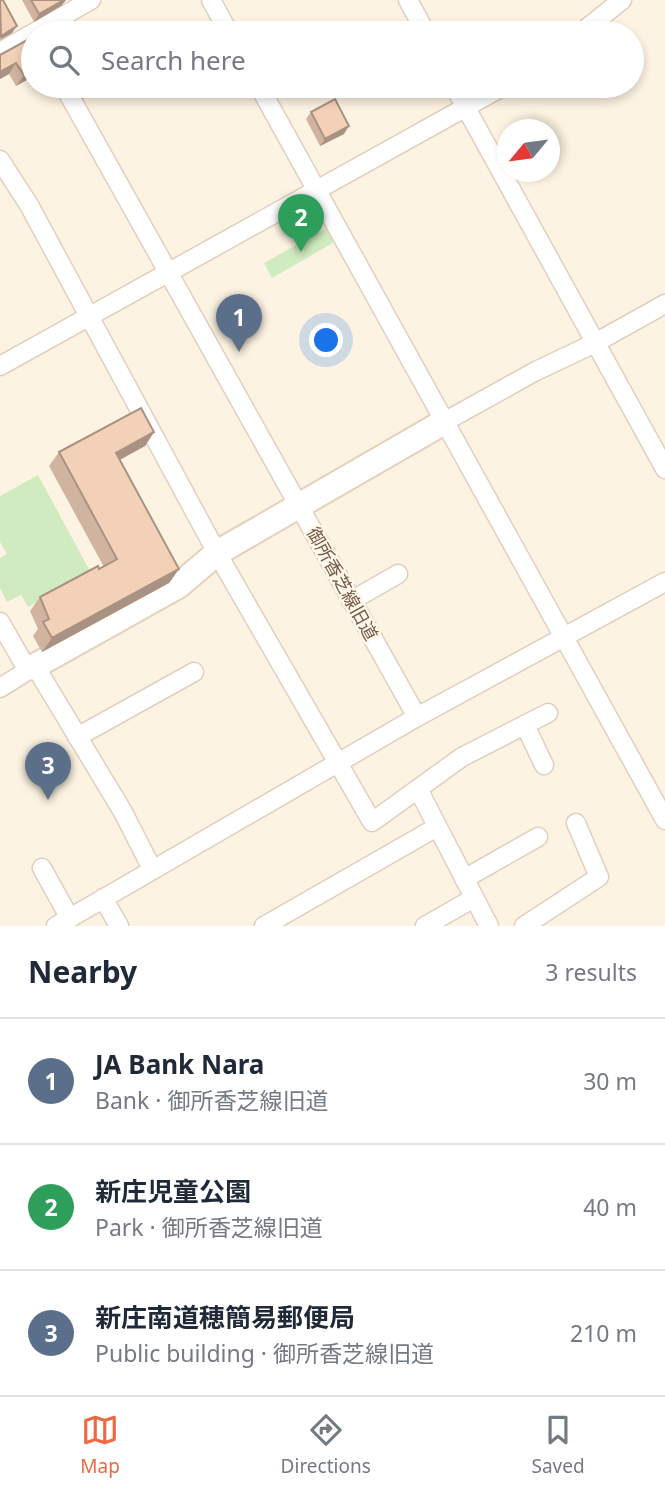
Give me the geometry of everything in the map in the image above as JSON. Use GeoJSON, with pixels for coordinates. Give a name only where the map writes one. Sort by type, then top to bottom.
{"type":"FeatureCollection","features":[{"type":"Feature","properties":{"kind":"street"},"geometry":{"type":"LineString","coordinates":[[55,21],[91,0]]}},
{"type":"Feature","properties":{"kind":"street"},"geometry":{"type":"LineString","coordinates":[[211,0],[222,21]]}},
{"type":"Feature","properties":{"kind":"street"},"geometry":{"type":"LineString","coordinates":[[408,0],[419,21]]}},
{"type":"Feature","properties":{"kind":"street"},"geometry":{"type":"LineString","coordinates":[[596,21],[621,0]]}},
{"type":"Feature","properties":{"kind":"street"},"geometry":{"type":"LineString","coordinates":[[13,19],[21,26]]}},
{"type":"Feature","properties":{"kind":"street"},"geometry":{"type":"LineString","coordinates":[[0,52],[21,40]]}},
{"type":"Feature","properties":{"kind":"street","name":"御所香芝線旧道"},"geometry":{"type":"LineString","coordinates":[[71,98],[417,717]]}},
{"type":"Feature","properties":{"kind":"street"},"geometry":{"type":"LineString","coordinates":[[265,98],[665,820]]}},
{"type":"Feature","properties":{"kind":"street"},"geometry":{"type":"LineString","coordinates":[[461,98],[665,469]]}},
{"type":"Feature","properties":{"kind":"street"},"geometry":{"type":"LineString","coordinates":[[0,366],[482,98]]}},
{"type":"Feature","properties":{"kind":"street"},"geometry":{"type":"LineString","coordinates":[[0,160],[29,205],[217,553],[372,822],[462,757],[548,713]]}},
{"type":"Feature","properties":{"kind":"street"},"geometry":{"type":"LineString","coordinates":[[0,688],[178,586],[217,553],[298,504],[534,372],[596,343],[665,304]]}},
{"type":"Feature","properties":{"kind":"street"},"geometry":{"type":"LineString","coordinates":[[351,601],[398,574]]}},
{"type":"Feature","properties":{"kind":"street"},"geometry":{"type":"LineString","coordinates":[[42,868],[63,922],[417,717],[665,582]]}},
{"type":"Feature","properties":{"kind":"street"},"geometry":{"type":"LineString","coordinates":[[0,622],[77,737],[152,869]]}},
{"type":"Feature","properties":{"kind":"street"},"geometry":{"type":"LineString","coordinates":[[77,737],[194,672]]}},
{"type":"Feature","properties":{"kind":"street"},"geometry":{"type":"LineString","coordinates":[[525,725],[544,765]]}},
{"type":"Feature","properties":{"kind":"street"},"geometry":{"type":"LineString","coordinates":[[418,789],[489,926]]}},
{"type":"Feature","properties":{"kind":"street"},"geometry":{"type":"LineString","coordinates":[[524,926],[599,877],[576,823]]}},
{"type":"Feature","properties":{"kind":"street"},"geometry":{"type":"LineString","coordinates":[[264,926],[437,827]]}},
{"type":"Feature","properties":{"kind":"street"},"geometry":{"type":"LineString","coordinates":[[464,879],[538,837]]}},
{"type":"Feature","properties":{"kind":"street"},"geometry":{"type":"LineString","coordinates":[[103,898],[119,926]]}},
{"type":"Feature","properties":{"kind":"street"},"geometry":{"type":"LineString","coordinates":[[425,926],[474,898]]}},
{"type":"Feature","properties":{"kind":"green space"},"geometry":{"type":"Polygon","coordinates":[[[330,226],[338,240],[272,278],[264,263],[330,226]]]}},
{"type":"Feature","properties":{"kind":"green space"},"geometry":{"type":"Polygon","coordinates":[[[38,475],[91,573],[28,607],[21,595],[7,602],[0,588],[0,558],[7,554],[0,542],[0,496],[38,475]]]}},
{"type":"Feature","properties":{"kind":"building"},"geometry":{"type":"Polygon","coordinates":[[[0,0],[3,0],[17,26],[1,36],[0,0]]]}},
{"type":"Feature","properties":{"kind":"building"},"geometry":{"type":"Polygon","coordinates":[[[31,0],[64,0],[39,14],[31,0]]]}},
{"type":"Feature","properties":{"kind":"building"},"geometry":{"type":"Polygon","coordinates":[[[21,43],[21,70],[16,63],[0,72],[0,55],[21,43]]]}},
{"type":"Feature","properties":{"kind":"building"},"geometry":{"type":"Polygon","coordinates":[[[335,99],[349,126],[325,139],[311,112],[335,99]]]}},
{"type":"Feature","properties":{"kind":"building"},"geometry":{"type":"Polygon","coordinates":[[[141,408],[154,432],[116,453],[179,569],[52,638],[43,622],[49,619],[40,597],[98,566],[99,569],[117,559],[59,452],[141,408]]]}},
{"type":"Feature","properties":{"kind":"place","name":"新庄児童公園"},"geometry":{"type":"Point","coordinates":[301,252]}},
{"type":"Feature","properties":{"kind":"place","name":"JA Bank Nara"},"geometry":{"type":"Point","coordinates":[239,352]}},
{"type":"Feature","properties":{"kind":"place","name":"新庄南道穂簡易郵便局"},"geometry":{"type":"Point","coordinates":[48,800]}}]}
